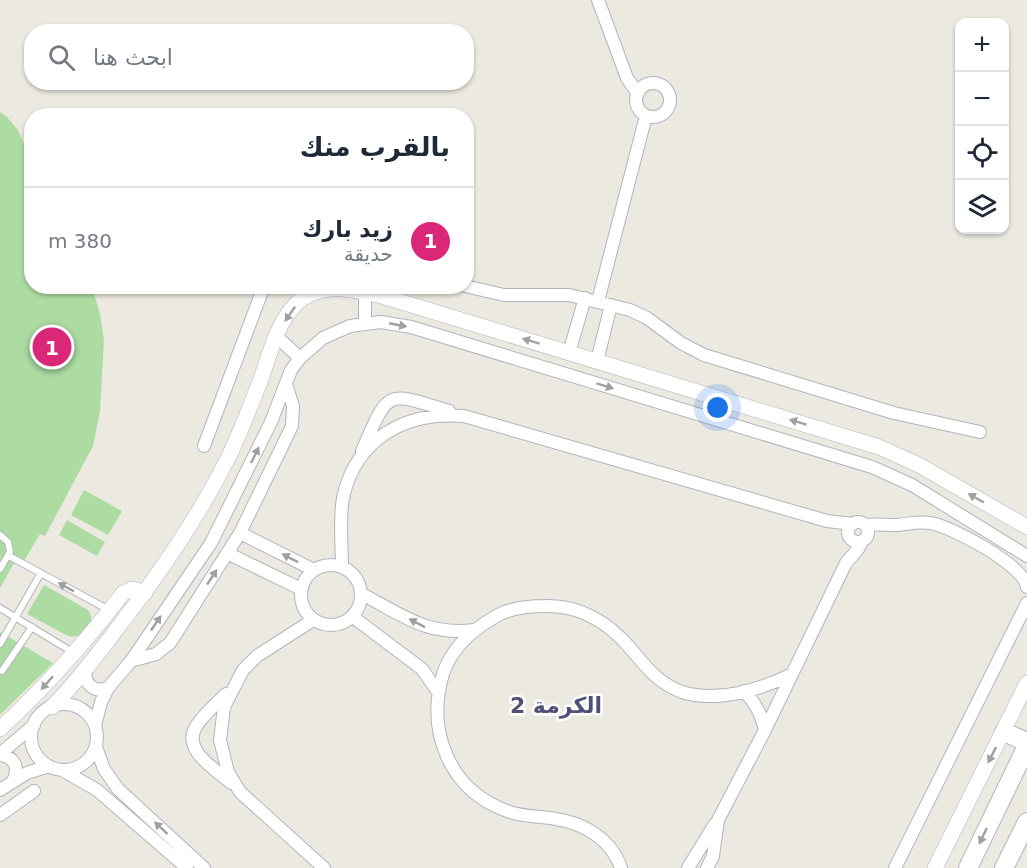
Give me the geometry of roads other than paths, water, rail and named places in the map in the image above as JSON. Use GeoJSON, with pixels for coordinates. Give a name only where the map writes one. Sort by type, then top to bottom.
{"type":"FeatureCollection","features":[{"type":"Feature","properties":{"kind":"main road"},"geometry":{"type":"LineString","coordinates":[[968,868],[1027,744],[1004,732]]}},
{"type":"Feature","properties":{"kind":"main road"},"geometry":{"type":"LineString","coordinates":[[1004,868],[1027,822]]}},
{"type":"Feature","properties":{"kind":"street"},"geometry":{"type":"LineString","coordinates":[[598,0],[627,78],[638,94]]}},
{"type":"Feature","properties":{"kind":"street"},"geometry":{"type":"LineString","coordinates":[[651,84],[662,86],[669,94],[669,106],[662,115],[646,116],[638,109],[636,99],[638,94],[641,89],[651,84]]}},
{"type":"Feature","properties":{"kind":"street"},"geometry":{"type":"LineString","coordinates":[[597,361],[604,303],[646,116]]}},
{"type":"Feature","properties":{"kind":"street"},"geometry":{"type":"LineString","coordinates":[[474,288],[504,295],[561,295],[604,303],[647,318],[681,343],[704,355],[894,413],[980,432]]}},
{"type":"Feature","properties":{"kind":"street"},"geometry":{"type":"LineString","coordinates":[[204,446],[261,294]]}},
{"type":"Feature","properties":{"kind":"street"},"geometry":{"type":"LineString","coordinates":[[0,755],[34,725],[41,714],[52,707],[86,669],[166,565],[214,485],[248,412],[282,324],[296,305],[310,294]]}},
{"type":"Feature","properties":{"kind":"street"},"geometry":{"type":"LineString","coordinates":[[365,294],[365,323]]}},
{"type":"Feature","properties":{"kind":"street"},"geometry":{"type":"LineString","coordinates":[[372,294],[879,447],[919,465],[1027,527]]}},
{"type":"Feature","properties":{"kind":"street"},"geometry":{"type":"LineString","coordinates":[[569,353],[585,298]]}},
{"type":"Feature","properties":{"kind":"street"},"geometry":{"type":"LineString","coordinates":[[204,868],[118,789],[104,769],[96,747],[95,726],[101,702],[108,688],[131,661],[211,543],[271,422],[291,370],[300,358],[317,343],[336,331],[365,323],[381,322],[411,327],[872,467],[912,485],[1027,556]]}},
{"type":"Feature","properties":{"kind":"street"},"geometry":{"type":"LineString","coordinates":[[277,337],[300,358]]}},
{"type":"Feature","properties":{"kind":"street"},"geometry":{"type":"LineString","coordinates":[[131,661],[156,654],[170,643],[240,533],[292,426],[293,406],[286,384]]}},
{"type":"Feature","properties":{"kind":"street"},"geometry":{"type":"LineString","coordinates":[[342,567],[343,498],[379,413],[384,405],[399,398],[827,521],[858,533],[927,522],[940,525],[959,532],[1017,569],[1027,587]]}},
{"type":"Feature","properties":{"kind":"street"},"geometry":{"type":"LineString","coordinates":[[406,421],[408,399]]}},
{"type":"Feature","properties":{"kind":"street"},"geometry":{"type":"LineString","coordinates":[[379,413],[394,428]]}},
{"type":"Feature","properties":{"kind":"street"},"geometry":{"type":"LineString","coordinates":[[356,466],[372,444],[406,421],[444,414],[464,416]]}},
{"type":"Feature","properties":{"kind":"street"},"geometry":{"type":"LineString","coordinates":[[240,533],[314,570]]}},
{"type":"Feature","properties":{"kind":"street"},"geometry":{"type":"LineString","coordinates":[[692,867],[765,729],[846,563],[858,549],[858,533]]}},
{"type":"Feature","properties":{"kind":"street"},"geometry":{"type":"LineString","coordinates":[[227,553],[301,589]]}},
{"type":"Feature","properties":{"kind":"street"},"geometry":{"type":"LineString","coordinates":[[328,565],[342,567],[356,577],[362,594],[358,610],[353,617],[338,625],[329,626],[313,620],[305,611],[301,600],[301,589],[308,575],[328,565]]}},
{"type":"Feature","properties":{"kind":"street"},"geometry":{"type":"LineString","coordinates":[[0,729],[34,698],[127,590],[136,589],[145,593]]}},
{"type":"Feature","properties":{"kind":"street"},"geometry":{"type":"LineString","coordinates":[[362,594],[426,627],[442,631],[474,630]]}},
{"type":"Feature","properties":{"kind":"street"},"geometry":{"type":"LineString","coordinates":[[896,868],[1027,603]]}},
{"type":"Feature","properties":{"kind":"street"},"geometry":{"type":"LineString","coordinates":[[621,868],[608,845],[593,832],[575,823],[527,817],[506,811],[487,802],[469,788],[453,768],[441,744],[436,718],[438,692],[457,648],[474,630],[499,614],[527,606],[557,605],[585,613],[610,628],[644,667],[660,681],[680,691],[695,695],[723,695],[760,687],[792,674]]}},
{"type":"Feature","properties":{"kind":"street"},"geometry":{"type":"LineString","coordinates":[[353,617],[422,669],[438,692]]}},
{"type":"Feature","properties":{"kind":"street"},"geometry":{"type":"LineString","coordinates":[[240,792],[228,772],[221,750],[220,729],[224,707],[243,670],[257,656],[313,620]]}},
{"type":"Feature","properties":{"kind":"street"},"geometry":{"type":"LineString","coordinates":[[86,669],[85,679],[90,687],[99,690],[108,688]]}},
{"type":"Feature","properties":{"kind":"street"},"geometry":{"type":"LineString","coordinates":[[935,868],[1027,683]]}},
{"type":"Feature","properties":{"kind":"street"},"geometry":{"type":"LineString","coordinates":[[233,686],[196,725],[192,741],[195,749],[324,868]]}},
{"type":"Feature","properties":{"kind":"street"},"geometry":{"type":"LineString","coordinates":[[744,691],[762,715],[765,729]]}},
{"type":"Feature","properties":{"kind":"street"},"geometry":{"type":"LineString","coordinates":[[52,707],[74,706],[87,714],[95,726]]}},
{"type":"Feature","properties":{"kind":"street"},"geometry":{"type":"LineString","coordinates":[[34,725],[32,745],[38,758],[97,790],[181,866]]}},
{"type":"Feature","properties":{"kind":"street"},"geometry":{"type":"LineString","coordinates":[[196,725],[220,729]]}},
{"type":"Feature","properties":{"kind":"street"},"geometry":{"type":"LineString","coordinates":[[62,770],[77,768],[83,764],[96,747]]}},
{"type":"Feature","properties":{"kind":"street"},"geometry":{"type":"LineString","coordinates":[[200,756],[221,750]]}},
{"type":"Feature","properties":{"kind":"street"},"geometry":{"type":"LineString","coordinates":[[0,755],[9,757],[16,765],[16,776],[13,781]]}},
{"type":"Feature","properties":{"kind":"street"},"geometry":{"type":"LineString","coordinates":[[0,790],[34,770],[49,766]]}},
{"type":"Feature","properties":{"kind":"street"},"geometry":{"type":"LineString","coordinates":[[0,815],[34,791]]}},
{"type":"Feature","properties":{"kind":"street"},"geometry":{"type":"LineString","coordinates":[[707,868],[715,862],[718,820]]}},
{"type":"Feature","properties":{"kind":"lane"},"geometry":{"type":"LineString","coordinates":[[0,535],[8,542],[9,556],[0,569]]}},
{"type":"Feature","properties":{"kind":"lane"},"geometry":{"type":"LineString","coordinates":[[9,556],[109,611]]}},
{"type":"Feature","properties":{"kind":"lane"},"geometry":{"type":"LineString","coordinates":[[0,644],[41,573]]}},
{"type":"Feature","properties":{"kind":"lane"},"geometry":{"type":"LineString","coordinates":[[0,608],[74,653]]}},
{"type":"Feature","properties":{"kind":"lane"},"geometry":{"type":"LineString","coordinates":[[2,671],[32,627]]}},
{"type":"Feature","properties":{"kind":"place","name":"زيد بارك"},"geometry":{"type":"Point","coordinates":[52,347]}},
{"type":"Feature","properties":{"kind":"district","name":"الكرمة 2"},"geometry":{"type":"Point","coordinates":[556,705]}}]}
